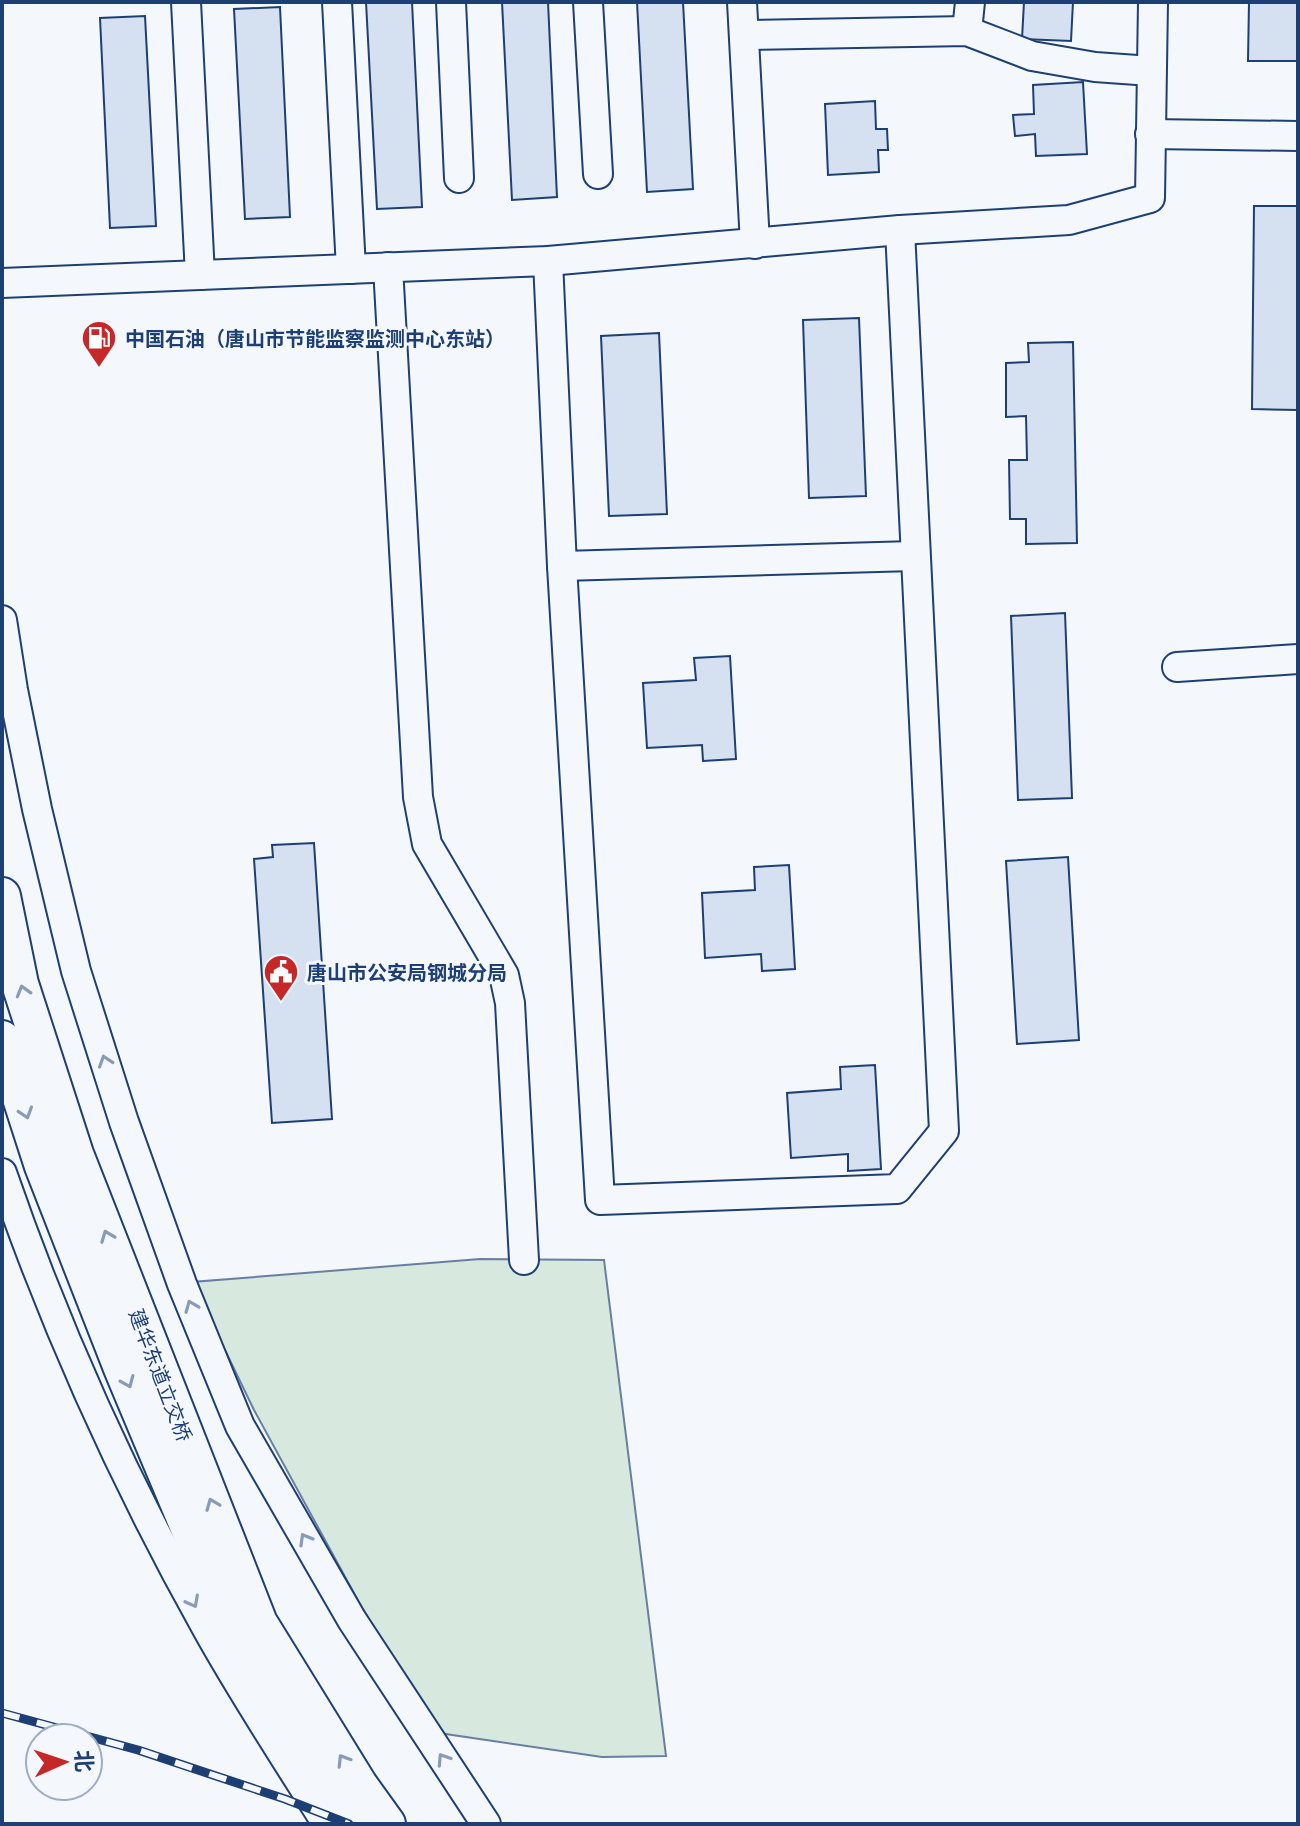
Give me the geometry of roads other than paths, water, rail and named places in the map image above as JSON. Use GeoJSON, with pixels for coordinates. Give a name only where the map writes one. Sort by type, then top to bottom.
{"type":"FeatureCollection","features":[{"type":"Feature","properties":{"kind":"main road","name":"建华东道立交桥"},"geometry":{"type":"LineString","coordinates":[[2,896],[20,984],[75,1154],[259,1623],[359,1785],[387,1824]]}},
{"type":"Feature","properties":{"kind":"main road","name":"建华东道立交桥"},"geometry":{"type":"LineString","coordinates":[[2,1039],[43,1166],[122,1368],[231,1628],[318,1774],[353,1824]]}},
{"type":"Feature","properties":{"kind":"street"},"geometry":{"type":"LineString","coordinates":[[186,2],[200,275]]}},
{"type":"Feature","properties":{"kind":"street"},"geometry":{"type":"LineString","coordinates":[[337,2],[351,269]]}},
{"type":"Feature","properties":{"kind":"street"},"geometry":{"type":"LineString","coordinates":[[451,2],[459,178]]}},
{"type":"Feature","properties":{"kind":"street"},"geometry":{"type":"LineString","coordinates":[[588,2],[598,174]]}},
{"type":"Feature","properties":{"kind":"street"},"geometry":{"type":"LineString","coordinates":[[742,2],[755,244]]}},
{"type":"Feature","properties":{"kind":"street"},"geometry":{"type":"LineString","coordinates":[[967,31],[970,2]]}},
{"type":"Feature","properties":{"kind":"street"},"geometry":{"type":"LineString","coordinates":[[2,283],[548,261],[900,230],[1069,220],[1150,198],[1153,2]]}},
{"type":"Feature","properties":{"kind":"street"},"geometry":{"type":"LineString","coordinates":[[744,35],[967,31],[1032,56],[1095,67],[1151,71]]}},
{"type":"Feature","properties":{"kind":"street"},"geometry":{"type":"LineString","coordinates":[[1150,134],[1298,136]]}},
{"type":"Feature","properties":{"kind":"street"},"geometry":{"type":"LineString","coordinates":[[548,261],[562,566],[600,1200],[897,1189],[944,1131],[900,230]]}},
{"type":"Feature","properties":{"kind":"street"},"geometry":{"type":"LineString","coordinates":[[388,267],[418,797],[427,844],[504,975],[510,1003],[524,1260]]}},
{"type":"Feature","properties":{"kind":"street"},"geometry":{"type":"LineString","coordinates":[[562,566],[914,556]]}},
{"type":"Feature","properties":{"kind":"street"},"geometry":{"type":"LineString","coordinates":[[2,620],[37,809],[76,971],[124,1122],[182,1284],[240,1426],[352,1620],[486,1824]]}},
{"type":"Feature","properties":{"kind":"street"},"geometry":{"type":"LineString","coordinates":[[1177,667],[1298,659]]}},
{"type":"Feature","properties":{"kind":"street"},"geometry":{"type":"LineString","coordinates":[[2,1173],[28,1250],[111,1446],[207,1629],[327,1824]]}},
{"type":"Feature","properties":{"kind":"railway"},"geometry":{"type":"LineString","coordinates":[[2,1713],[138,1750],[285,1799],[349,1824]]}},
{"type":"Feature","properties":{"kind":"place","name":"中国石油（唐山市节能监察监测中心东站）"},"geometry":{"type":"Point","coordinates":[99,369]}},
{"type":"Feature","properties":{"kind":"place","name":"唐山市公安局钢城分局"},"geometry":{"type":"Point","coordinates":[281,1003]}}]}
